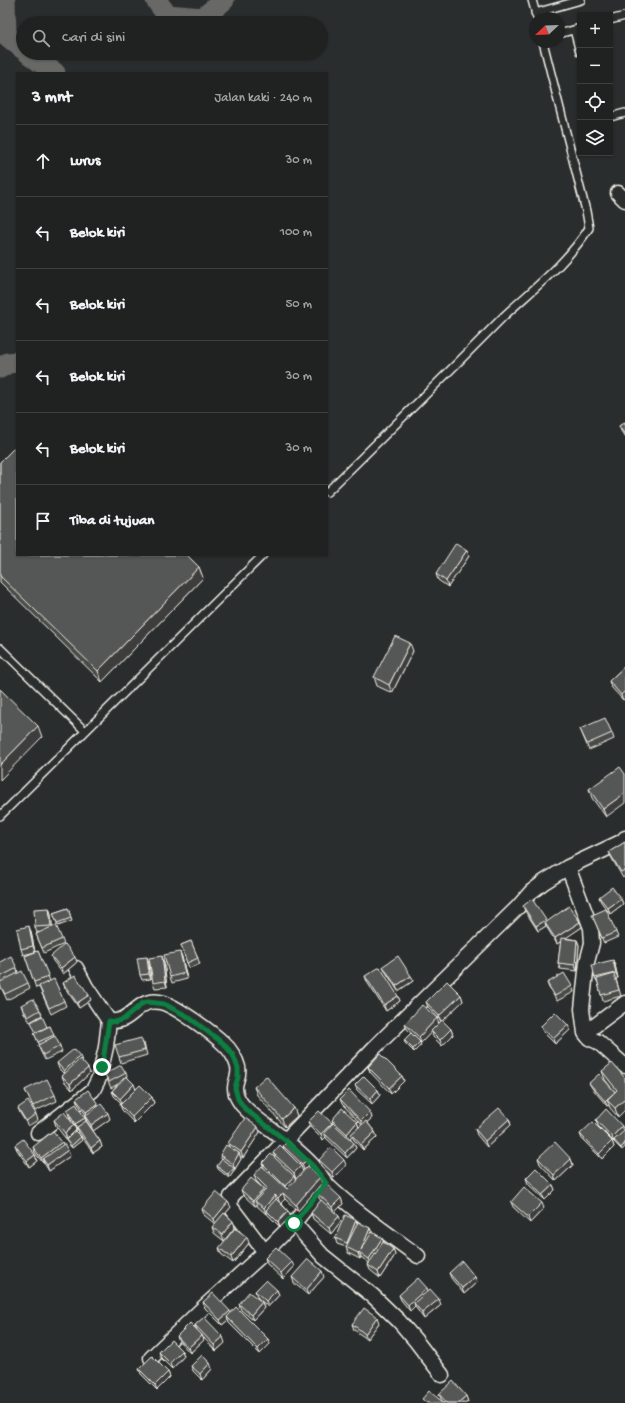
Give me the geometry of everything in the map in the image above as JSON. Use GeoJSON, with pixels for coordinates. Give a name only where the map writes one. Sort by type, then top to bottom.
{"type":"FeatureCollection","features":[{"type":"Feature","properties":{"kind":"street"},"geometry":{"type":"LineString","coordinates":[[265,1252],[230,1206],[231,1197],[374,1048],[518,908],[532,892],[544,882],[568,867],[622,841],[625,838]]}},
{"type":"Feature","properties":{"kind":"street"},"geometry":{"type":"LineString","coordinates":[[568,867],[591,928],[592,943],[587,962],[582,1009],[585,1033],[589,1038],[598,1042],[625,1066]]}},
{"type":"Feature","properties":{"kind":"street"},"geometry":{"type":"LineString","coordinates":[[38,1132],[93,1090],[99,1078],[106,1047],[109,1021],[86,987],[76,968]]}},
{"type":"Feature","properties":{"kind":"street"},"geometry":{"type":"LineString","coordinates":[[109,1021],[115,1022],[124,1019],[143,1003],[148,1002],[164,1004],[187,1016],[224,1044],[233,1055],[238,1068],[238,1077],[235,1088],[238,1099],[245,1109],[285,1140],[313,1166],[326,1183],[348,1204],[418,1256]]}},
{"type":"Feature","properties":{"kind":"street"},"geometry":{"type":"LineString","coordinates":[[585,1033],[625,1003]]}},
{"type":"Feature","properties":{"kind":"street"},"geometry":{"type":"LineString","coordinates":[[151,1358],[294,1223],[326,1183]]}},
{"type":"Feature","properties":{"kind":"street"},"geometry":{"type":"LineString","coordinates":[[294,1223],[323,1256],[373,1296],[399,1321],[442,1375]]}},
{"type":"Feature","properties":{"kind":"lane"},"geometry":{"type":"LineString","coordinates":[[532,0],[535,12]]}},
{"type":"Feature","properties":{"kind":"lane"},"geometry":{"type":"LineString","coordinates":[[547,12],[581,0]]}},
{"type":"Feature","properties":{"kind":"lane"},"geometry":{"type":"LineString","coordinates":[[613,19],[625,16]]}},
{"type":"Feature","properties":{"kind":"lane"},"geometry":{"type":"LineString","coordinates":[[565,32],[577,29]]}},
{"type":"Feature","properties":{"kind":"lane"},"geometry":{"type":"LineString","coordinates":[[328,491],[518,302],[565,259],[579,244],[589,228],[545,48]]}},
{"type":"Feature","properties":{"kind":"lane"},"geometry":{"type":"LineString","coordinates":[[613,116],[625,113]]}},
{"type":"Feature","properties":{"kind":"lane"},"geometry":{"type":"LineString","coordinates":[[0,816],[262,556]]}},
{"type":"Feature","properties":{"kind":"lane"},"geometry":{"type":"LineString","coordinates":[[0,648],[85,731]]}},
{"type":"Feature","properties":{"kind":"building"},"geometry":{"type":"Polygon","coordinates":[[[625,422],[625,435],[619,426],[625,422]]]}},
{"type":"Feature","properties":{"kind":"building"},"geometry":{"type":"Polygon","coordinates":[[[16,446],[16,556],[188,556],[199,567],[98,671],[0,576],[0,462],[16,446]]]}},
{"type":"Feature","properties":{"kind":"building"},"geometry":{"type":"Polygon","coordinates":[[[456,543],[467,550],[446,581],[436,574],[456,543]]]}},
{"type":"Feature","properties":{"kind":"building"},"geometry":{"type":"Polygon","coordinates":[[[395,636],[410,643],[389,685],[374,677],[395,636]]]}},
{"type":"Feature","properties":{"kind":"building"},"geometry":{"type":"Polygon","coordinates":[[[625,666],[625,691],[621,695],[609,681],[625,666]]]}},
{"type":"Feature","properties":{"kind":"building"},"geometry":{"type":"Polygon","coordinates":[[[0,689],[38,726],[0,765],[0,689]]]}},
{"type":"Feature","properties":{"kind":"building"},"geometry":{"type":"Polygon","coordinates":[[[605,718],[612,733],[587,744],[580,729],[605,718]]]}},
{"type":"Feature","properties":{"kind":"building"},"geometry":{"type":"Polygon","coordinates":[[[620,767],[625,774],[625,793],[603,809],[589,789],[620,767]]]}},
{"type":"Feature","properties":{"kind":"building"},"geometry":{"type":"Polygon","coordinates":[[[625,842],[625,870],[621,872],[609,852],[625,842]]]}},
{"type":"Feature","properties":{"kind":"building"},"geometry":{"type":"Polygon","coordinates":[[[612,887],[621,899],[608,908],[599,897],[612,887]]]}},
{"type":"Feature","properties":{"kind":"building"},"geometry":{"type":"Polygon","coordinates":[[[532,899],[546,920],[536,926],[523,906],[532,899]]]}},
{"type":"Feature","properties":{"kind":"building"},"geometry":{"type":"Polygon","coordinates":[[[569,906],[580,922],[555,938],[545,923],[569,906]]]}},
{"type":"Feature","properties":{"kind":"building"},"geometry":{"type":"Polygon","coordinates":[[[49,908],[51,926],[35,927],[34,909],[49,908]]]}},
{"type":"Feature","properties":{"kind":"building"},"geometry":{"type":"Polygon","coordinates":[[[68,908],[71,918],[57,923],[53,913],[68,908]]]}},
{"type":"Feature","properties":{"kind":"building"},"geometry":{"type":"Polygon","coordinates":[[[606,909],[616,932],[602,938],[592,915],[606,909]]]}},
{"type":"Feature","properties":{"kind":"building"},"geometry":{"type":"Polygon","coordinates":[[[56,925],[62,939],[42,948],[36,934],[56,925]]]}},
{"type":"Feature","properties":{"kind":"building"},"geometry":{"type":"Polygon","coordinates":[[[29,926],[33,946],[21,949],[17,929],[29,926]]]}},
{"type":"Feature","properties":{"kind":"building"},"geometry":{"type":"Polygon","coordinates":[[[561,938],[577,940],[575,965],[558,963],[561,938]]]}},
{"type":"Feature","properties":{"kind":"building"},"geometry":{"type":"Polygon","coordinates":[[[191,941],[198,958],[187,963],[181,945],[191,941]]]}},
{"type":"Feature","properties":{"kind":"building"},"geometry":{"type":"Polygon","coordinates":[[[65,944],[75,957],[61,968],[51,956],[65,944]]]}},
{"type":"Feature","properties":{"kind":"building"},"geometry":{"type":"Polygon","coordinates":[[[38,951],[49,977],[34,982],[25,956],[38,951]]]}},
{"type":"Feature","properties":{"kind":"building"},"geometry":{"type":"Polygon","coordinates":[[[180,952],[185,973],[170,977],[164,955],[180,952]]]}},
{"type":"Feature","properties":{"kind":"building"},"geometry":{"type":"Polygon","coordinates":[[[11,956],[17,968],[0,977],[0,962],[11,956]]]}},
{"type":"Feature","properties":{"kind":"building"},"geometry":{"type":"Polygon","coordinates":[[[162,956],[165,981],[153,983],[149,958],[162,956]]]}},
{"type":"Feature","properties":{"kind":"building"},"geometry":{"type":"Polygon","coordinates":[[[398,956],[411,976],[396,986],[383,966],[398,956]]]}},
{"type":"Feature","properties":{"kind":"building"},"geometry":{"type":"Polygon","coordinates":[[[147,957],[149,974],[140,975],[137,958],[147,957]]]}},
{"type":"Feature","properties":{"kind":"building"},"geometry":{"type":"Polygon","coordinates":[[[613,960],[616,973],[595,978],[592,965],[613,960]]]}},
{"type":"Feature","properties":{"kind":"building"},"geometry":{"type":"Polygon","coordinates":[[[380,967],[398,996],[384,1005],[365,976],[380,967]]]}},
{"type":"Feature","properties":{"kind":"building"},"geometry":{"type":"Polygon","coordinates":[[[22,971],[28,983],[5,994],[0,982],[22,971]]]}},
{"type":"Feature","properties":{"kind":"building"},"geometry":{"type":"Polygon","coordinates":[[[564,973],[572,986],[555,996],[547,983],[564,973]]]}},
{"type":"Feature","properties":{"kind":"building"},"geometry":{"type":"Polygon","coordinates":[[[614,974],[619,990],[601,995],[597,979],[614,974]]]}},
{"type":"Feature","properties":{"kind":"building"},"geometry":{"type":"Polygon","coordinates":[[[75,975],[89,995],[77,1003],[63,983],[75,975]]]}},
{"type":"Feature","properties":{"kind":"building"},"geometry":{"type":"Polygon","coordinates":[[[54,979],[64,1001],[49,1008],[39,986],[54,979]]]}},
{"type":"Feature","properties":{"kind":"building"},"geometry":{"type":"Polygon","coordinates":[[[447,981],[461,995],[439,1016],[426,1002],[447,981]]]}},
{"type":"Feature","properties":{"kind":"building"},"geometry":{"type":"Polygon","coordinates":[[[33,999],[40,1010],[28,1017],[21,1005],[33,999]]]}},
{"type":"Feature","properties":{"kind":"building"},"geometry":{"type":"Polygon","coordinates":[[[422,1005],[437,1018],[419,1037],[405,1024],[422,1005]]]}},
{"type":"Feature","properties":{"kind":"building"},"geometry":{"type":"Polygon","coordinates":[[[555,1012],[568,1025],[553,1039],[541,1026],[555,1012]]]}},
{"type":"Feature","properties":{"kind":"building"},"geometry":{"type":"Polygon","coordinates":[[[42,1016],[47,1027],[36,1033],[31,1022],[42,1016]]]}},
{"type":"Feature","properties":{"kind":"building"},"geometry":{"type":"Polygon","coordinates":[[[442,1020],[451,1029],[440,1040],[431,1031],[442,1020]]]}},
{"type":"Feature","properties":{"kind":"building"},"geometry":{"type":"Polygon","coordinates":[[[50,1026],[54,1035],[38,1042],[34,1033],[50,1026]]]}},
{"type":"Feature","properties":{"kind":"building"},"geometry":{"type":"Polygon","coordinates":[[[411,1033],[420,1042],[413,1049],[404,1040],[411,1033]]]}},
{"type":"Feature","properties":{"kind":"building"},"geometry":{"type":"Polygon","coordinates":[[[55,1036],[60,1046],[43,1055],[38,1045],[55,1036]]]}},
{"type":"Feature","properties":{"kind":"building"},"geometry":{"type":"Polygon","coordinates":[[[141,1038],[145,1050],[119,1057],[115,1045],[141,1038]]]}},
{"type":"Feature","properties":{"kind":"building"},"geometry":{"type":"Polygon","coordinates":[[[74,1049],[80,1056],[64,1071],[57,1063],[74,1049]]]}},
{"type":"Feature","properties":{"kind":"building"},"geometry":{"type":"Polygon","coordinates":[[[380,1054],[402,1076],[389,1088],[368,1067],[380,1054]]]}},
{"type":"Feature","properties":{"kind":"building"},"geometry":{"type":"Polygon","coordinates":[[[80,1059],[88,1068],[70,1084],[62,1076],[80,1059]]]}},
{"type":"Feature","properties":{"kind":"building"},"geometry":{"type":"Polygon","coordinates":[[[612,1063],[625,1078],[625,1099],[615,1108],[607,1100],[617,1090],[602,1071],[612,1063]]]}},
{"type":"Feature","properties":{"kind":"building"},"geometry":{"type":"Polygon","coordinates":[[[121,1065],[126,1073],[109,1082],[105,1074],[121,1065]]]}},
{"type":"Feature","properties":{"kind":"building"},"geometry":{"type":"Polygon","coordinates":[[[599,1074],[615,1092],[605,1101],[589,1083],[599,1074]]]}},
{"type":"Feature","properties":{"kind":"building"},"geometry":{"type":"Polygon","coordinates":[[[126,1076],[134,1084],[120,1099],[112,1091],[126,1076]]]}},
{"type":"Feature","properties":{"kind":"building"},"geometry":{"type":"Polygon","coordinates":[[[266,1076],[294,1108],[282,1119],[254,1087],[266,1076]]]}},
{"type":"Feature","properties":{"kind":"building"},"geometry":{"type":"Polygon","coordinates":[[[364,1076],[378,1090],[370,1099],[355,1085],[364,1076]]]}},
{"type":"Feature","properties":{"kind":"building"},"geometry":{"type":"Polygon","coordinates":[[[47,1079],[55,1095],[33,1106],[25,1090],[47,1079]]]}},
{"type":"Feature","properties":{"kind":"building"},"geometry":{"type":"Polygon","coordinates":[[[140,1085],[152,1097],[132,1117],[120,1105],[140,1085]]]}},
{"type":"Feature","properties":{"kind":"building"},"geometry":{"type":"Polygon","coordinates":[[[88,1090],[98,1104],[86,1112],[76,1099],[88,1090]]]}},
{"type":"Feature","properties":{"kind":"building"},"geometry":{"type":"Polygon","coordinates":[[[349,1090],[370,1112],[361,1121],[340,1099],[349,1090]]]}},
{"type":"Feature","properties":{"kind":"building"},"geometry":{"type":"Polygon","coordinates":[[[28,1101],[36,1114],[26,1121],[18,1108],[28,1101]]]}},
{"type":"Feature","properties":{"kind":"building"},"geometry":{"type":"Polygon","coordinates":[[[76,1104],[85,1118],[75,1124],[67,1110],[76,1104]]]}},
{"type":"Feature","properties":{"kind":"building"},"geometry":{"type":"Polygon","coordinates":[[[101,1104],[108,1113],[91,1125],[85,1116],[101,1104]]]}},
{"type":"Feature","properties":{"kind":"building"},"geometry":{"type":"Polygon","coordinates":[[[342,1108],[357,1122],[347,1134],[332,1120],[342,1108]]]}},
{"type":"Feature","properties":{"kind":"building"},"geometry":{"type":"Polygon","coordinates":[[[499,1108],[509,1119],[485,1141],[475,1129],[499,1108]]]}},
{"type":"Feature","properties":{"kind":"building"},"geometry":{"type":"Polygon","coordinates":[[[606,1109],[622,1126],[612,1137],[596,1120],[606,1109]]]}},
{"type":"Feature","properties":{"kind":"building"},"geometry":{"type":"Polygon","coordinates":[[[319,1111],[332,1123],[321,1134],[308,1122],[319,1111]]]}},
{"type":"Feature","properties":{"kind":"building"},"geometry":{"type":"Polygon","coordinates":[[[64,1112],[74,1125],[65,1133],[54,1120],[64,1112]]]}},
{"type":"Feature","properties":{"kind":"building"},"geometry":{"type":"Polygon","coordinates":[[[245,1118],[258,1127],[241,1152],[228,1143],[245,1118]]]}},
{"type":"Feature","properties":{"kind":"building"},"geometry":{"type":"Polygon","coordinates":[[[86,1121],[100,1141],[91,1148],[77,1127],[86,1121]]]}},
{"type":"Feature","properties":{"kind":"building"},"geometry":{"type":"Polygon","coordinates":[[[366,1121],[375,1132],[361,1145],[351,1134],[366,1121]]]}},
{"type":"Feature","properties":{"kind":"building"},"geometry":{"type":"Polygon","coordinates":[[[593,1122],[612,1141],[599,1154],[580,1134],[593,1122]]]}},
{"type":"Feature","properties":{"kind":"building"},"geometry":{"type":"Polygon","coordinates":[[[333,1123],[354,1143],[345,1153],[324,1133],[333,1123]]]}},
{"type":"Feature","properties":{"kind":"building"},"geometry":{"type":"Polygon","coordinates":[[[625,1130],[625,1143],[621,1148],[614,1140],[625,1130]]]}},
{"type":"Feature","properties":{"kind":"building"},"geometry":{"type":"Polygon","coordinates":[[[53,1131],[62,1142],[41,1158],[33,1147],[53,1131]]]}},
{"type":"Feature","properties":{"kind":"building"},"geometry":{"type":"Polygon","coordinates":[[[75,1131],[81,1137],[71,1146],[66,1140],[75,1131]]]}},
{"type":"Feature","properties":{"kind":"building"},"geometry":{"type":"Polygon","coordinates":[[[23,1139],[35,1155],[27,1161],[15,1145],[23,1139]]]}},
{"type":"Feature","properties":{"kind":"building"},"geometry":{"type":"Polygon","coordinates":[[[288,1141],[307,1160],[302,1164],[283,1146],[288,1141]]]}},
{"type":"Feature","properties":{"kind":"building"},"geometry":{"type":"Polygon","coordinates":[[[555,1142],[571,1159],[554,1175],[538,1158],[555,1142]]]}},
{"type":"Feature","properties":{"kind":"building"},"geometry":{"type":"Polygon","coordinates":[[[64,1144],[68,1150],[47,1165],[43,1159],[64,1144]]]}},
{"type":"Feature","properties":{"kind":"building"},"geometry":{"type":"Polygon","coordinates":[[[226,1145],[239,1153],[233,1164],[220,1155],[226,1145]]]}},
{"type":"Feature","properties":{"kind":"building"},"geometry":{"type":"Polygon","coordinates":[[[280,1145],[301,1166],[294,1173],[273,1153],[280,1145]]]}},
{"type":"Feature","properties":{"kind":"building"},"geometry":{"type":"Polygon","coordinates":[[[331,1147],[344,1160],[332,1172],[319,1160],[331,1147]]]}},
{"type":"Feature","properties":{"kind":"building"},"geometry":{"type":"Polygon","coordinates":[[[271,1154],[294,1176],[285,1186],[262,1163],[271,1154]]]}},
{"type":"Feature","properties":{"kind":"building"},"geometry":{"type":"Polygon","coordinates":[[[222,1159],[234,1168],[228,1175],[217,1166],[222,1159]]]}},
{"type":"Feature","properties":{"kind":"building"},"geometry":{"type":"Polygon","coordinates":[[[262,1166],[287,1189],[308,1166],[320,1177],[296,1205],[283,1193],[278,1198],[275,1195],[264,1208],[255,1201],[267,1188],[254,1175],[262,1166]]]}},
{"type":"Feature","properties":{"kind":"building"},"geometry":{"type":"Polygon","coordinates":[[[536,1168],[553,1185],[542,1195],[526,1178],[536,1168]]]}},
{"type":"Feature","properties":{"kind":"building"},"geometry":{"type":"Polygon","coordinates":[[[251,1178],[264,1189],[253,1201],[241,1190],[251,1178]]]}},
{"type":"Feature","properties":{"kind":"building"},"geometry":{"type":"Polygon","coordinates":[[[325,1183],[341,1198],[332,1207],[317,1193],[325,1183]]]}},
{"type":"Feature","properties":{"kind":"building"},"geometry":{"type":"Polygon","coordinates":[[[524,1187],[542,1203],[528,1217],[511,1202],[524,1187]]]}},
{"type":"Feature","properties":{"kind":"building"},"geometry":{"type":"Polygon","coordinates":[[[216,1192],[228,1202],[214,1219],[202,1209],[216,1192]]]}},
{"type":"Feature","properties":{"kind":"building"},"geometry":{"type":"Polygon","coordinates":[[[276,1199],[288,1211],[278,1222],[266,1210],[276,1199]]]}},
{"type":"Feature","properties":{"kind":"building"},"geometry":{"type":"Polygon","coordinates":[[[321,1200],[339,1216],[329,1228],[311,1213],[321,1200]]]}},
{"type":"Feature","properties":{"kind":"building"},"geometry":{"type":"Polygon","coordinates":[[[224,1213],[233,1221],[222,1235],[212,1227],[224,1213]]]}},
{"type":"Feature","properties":{"kind":"building"},"geometry":{"type":"Polygon","coordinates":[[[345,1215],[356,1220],[347,1243],[335,1238],[345,1215]]]}},
{"type":"Feature","properties":{"kind":"building"},"geometry":{"type":"Polygon","coordinates":[[[358,1222],[370,1228],[361,1250],[372,1232],[382,1238],[369,1259],[359,1252],[358,1253],[346,1247],[358,1222]]]}},
{"type":"Feature","properties":{"kind":"building"},"geometry":{"type":"Polygon","coordinates":[[[235,1228],[247,1237],[231,1257],[219,1248],[235,1228]]]}},
{"type":"Feature","properties":{"kind":"building"},"geometry":{"type":"Polygon","coordinates":[[[383,1242],[393,1249],[378,1272],[368,1265],[383,1242]]]}},
{"type":"Feature","properties":{"kind":"building"},"geometry":{"type":"Polygon","coordinates":[[[276,1247],[292,1262],[281,1273],[265,1258],[276,1247]]]}},
{"type":"Feature","properties":{"kind":"building"},"geometry":{"type":"Polygon","coordinates":[[[308,1259],[322,1271],[306,1290],[292,1277],[308,1259]]]}},
{"type":"Feature","properties":{"kind":"building"},"geometry":{"type":"Polygon","coordinates":[[[462,1261],[475,1277],[462,1288],[449,1273],[462,1261]]]}},
{"type":"Feature","properties":{"kind":"building"},"geometry":{"type":"Polygon","coordinates":[[[418,1278],[427,1288],[408,1305],[399,1295],[418,1278]]]}},
{"type":"Feature","properties":{"kind":"building"},"geometry":{"type":"Polygon","coordinates":[[[266,1280],[277,1290],[266,1301],[255,1291],[266,1280]]]}},
{"type":"Feature","properties":{"kind":"building"},"geometry":{"type":"Polygon","coordinates":[[[430,1289],[439,1299],[422,1313],[414,1303],[430,1289]]]}},
{"type":"Feature","properties":{"kind":"building"},"geometry":{"type":"Polygon","coordinates":[[[249,1292],[262,1302],[251,1315],[239,1304],[249,1292]]]}},
{"type":"Feature","properties":{"kind":"building"},"geometry":{"type":"Polygon","coordinates":[[[213,1293],[230,1311],[220,1320],[203,1302],[213,1293]]]}},
{"type":"Feature","properties":{"kind":"building"},"geometry":{"type":"Polygon","coordinates":[[[236,1307],[268,1339],[258,1349],[227,1317],[236,1307]]]}},
{"type":"Feature","properties":{"kind":"building"},"geometry":{"type":"Polygon","coordinates":[[[364,1308],[377,1317],[365,1334],[352,1324],[364,1308]]]}},
{"type":"Feature","properties":{"kind":"building"},"geometry":{"type":"Polygon","coordinates":[[[204,1317],[223,1337],[214,1345],[195,1325],[204,1317]]]}},
{"type":"Feature","properties":{"kind":"building"},"geometry":{"type":"Polygon","coordinates":[[[190,1323],[202,1335],[188,1348],[177,1336],[190,1323]]]}},
{"type":"Feature","properties":{"kind":"building"},"geometry":{"type":"Polygon","coordinates":[[[171,1340],[182,1351],[170,1363],[159,1352],[171,1340]]]}},
{"type":"Feature","properties":{"kind":"building"},"geometry":{"type":"Polygon","coordinates":[[[202,1355],[210,1363],[200,1374],[191,1366],[202,1355]]]}},
{"type":"Feature","properties":{"kind":"building"},"geometry":{"type":"Polygon","coordinates":[[[152,1356],[168,1372],[155,1385],[139,1369],[152,1356]]]}},
{"type":"Feature","properties":{"kind":"building"},"geometry":{"type":"Polygon","coordinates":[[[453,1381],[466,1396],[458,1403],[447,1403],[439,1394],[453,1381]]]}},
{"type":"Feature","properties":{"kind":"building"},"geometry":{"type":"Polygon","coordinates":[[[429,1391],[444,1403],[427,1403],[422,1399],[429,1391]]]}},
{"type":"Feature","properties":{"kind":"waterway"},"geometry":{"type":"LineString","coordinates":[[5,0],[6,35],[16,43]]}},
{"type":"Feature","properties":{"kind":"waterway"},"geometry":{"type":"LineString","coordinates":[[156,0],[167,15],[179,16]]}},
{"type":"Feature","properties":{"kind":"waterway"},"geometry":{"type":"LineString","coordinates":[[205,16],[224,0]]}},
{"type":"Feature","properties":{"kind":"waterway"},"geometry":{"type":"LineString","coordinates":[[37,60],[54,72]]}},
{"type":"Feature","properties":{"kind":"waterway"},"geometry":{"type":"LineString","coordinates":[[0,368],[8,363],[16,362]]}},
{"type":"Feature","properties":{"kind":"route"},"geometry":{"type":"LineString","coordinates":[[102,1067],[109,1021],[115,1022],[124,1019],[143,1003],[148,1002],[164,1004],[187,1016],[224,1044],[233,1055],[238,1068],[238,1077],[235,1088],[238,1099],[245,1109],[285,1140],[313,1166],[326,1183],[294,1223]]}}]}
